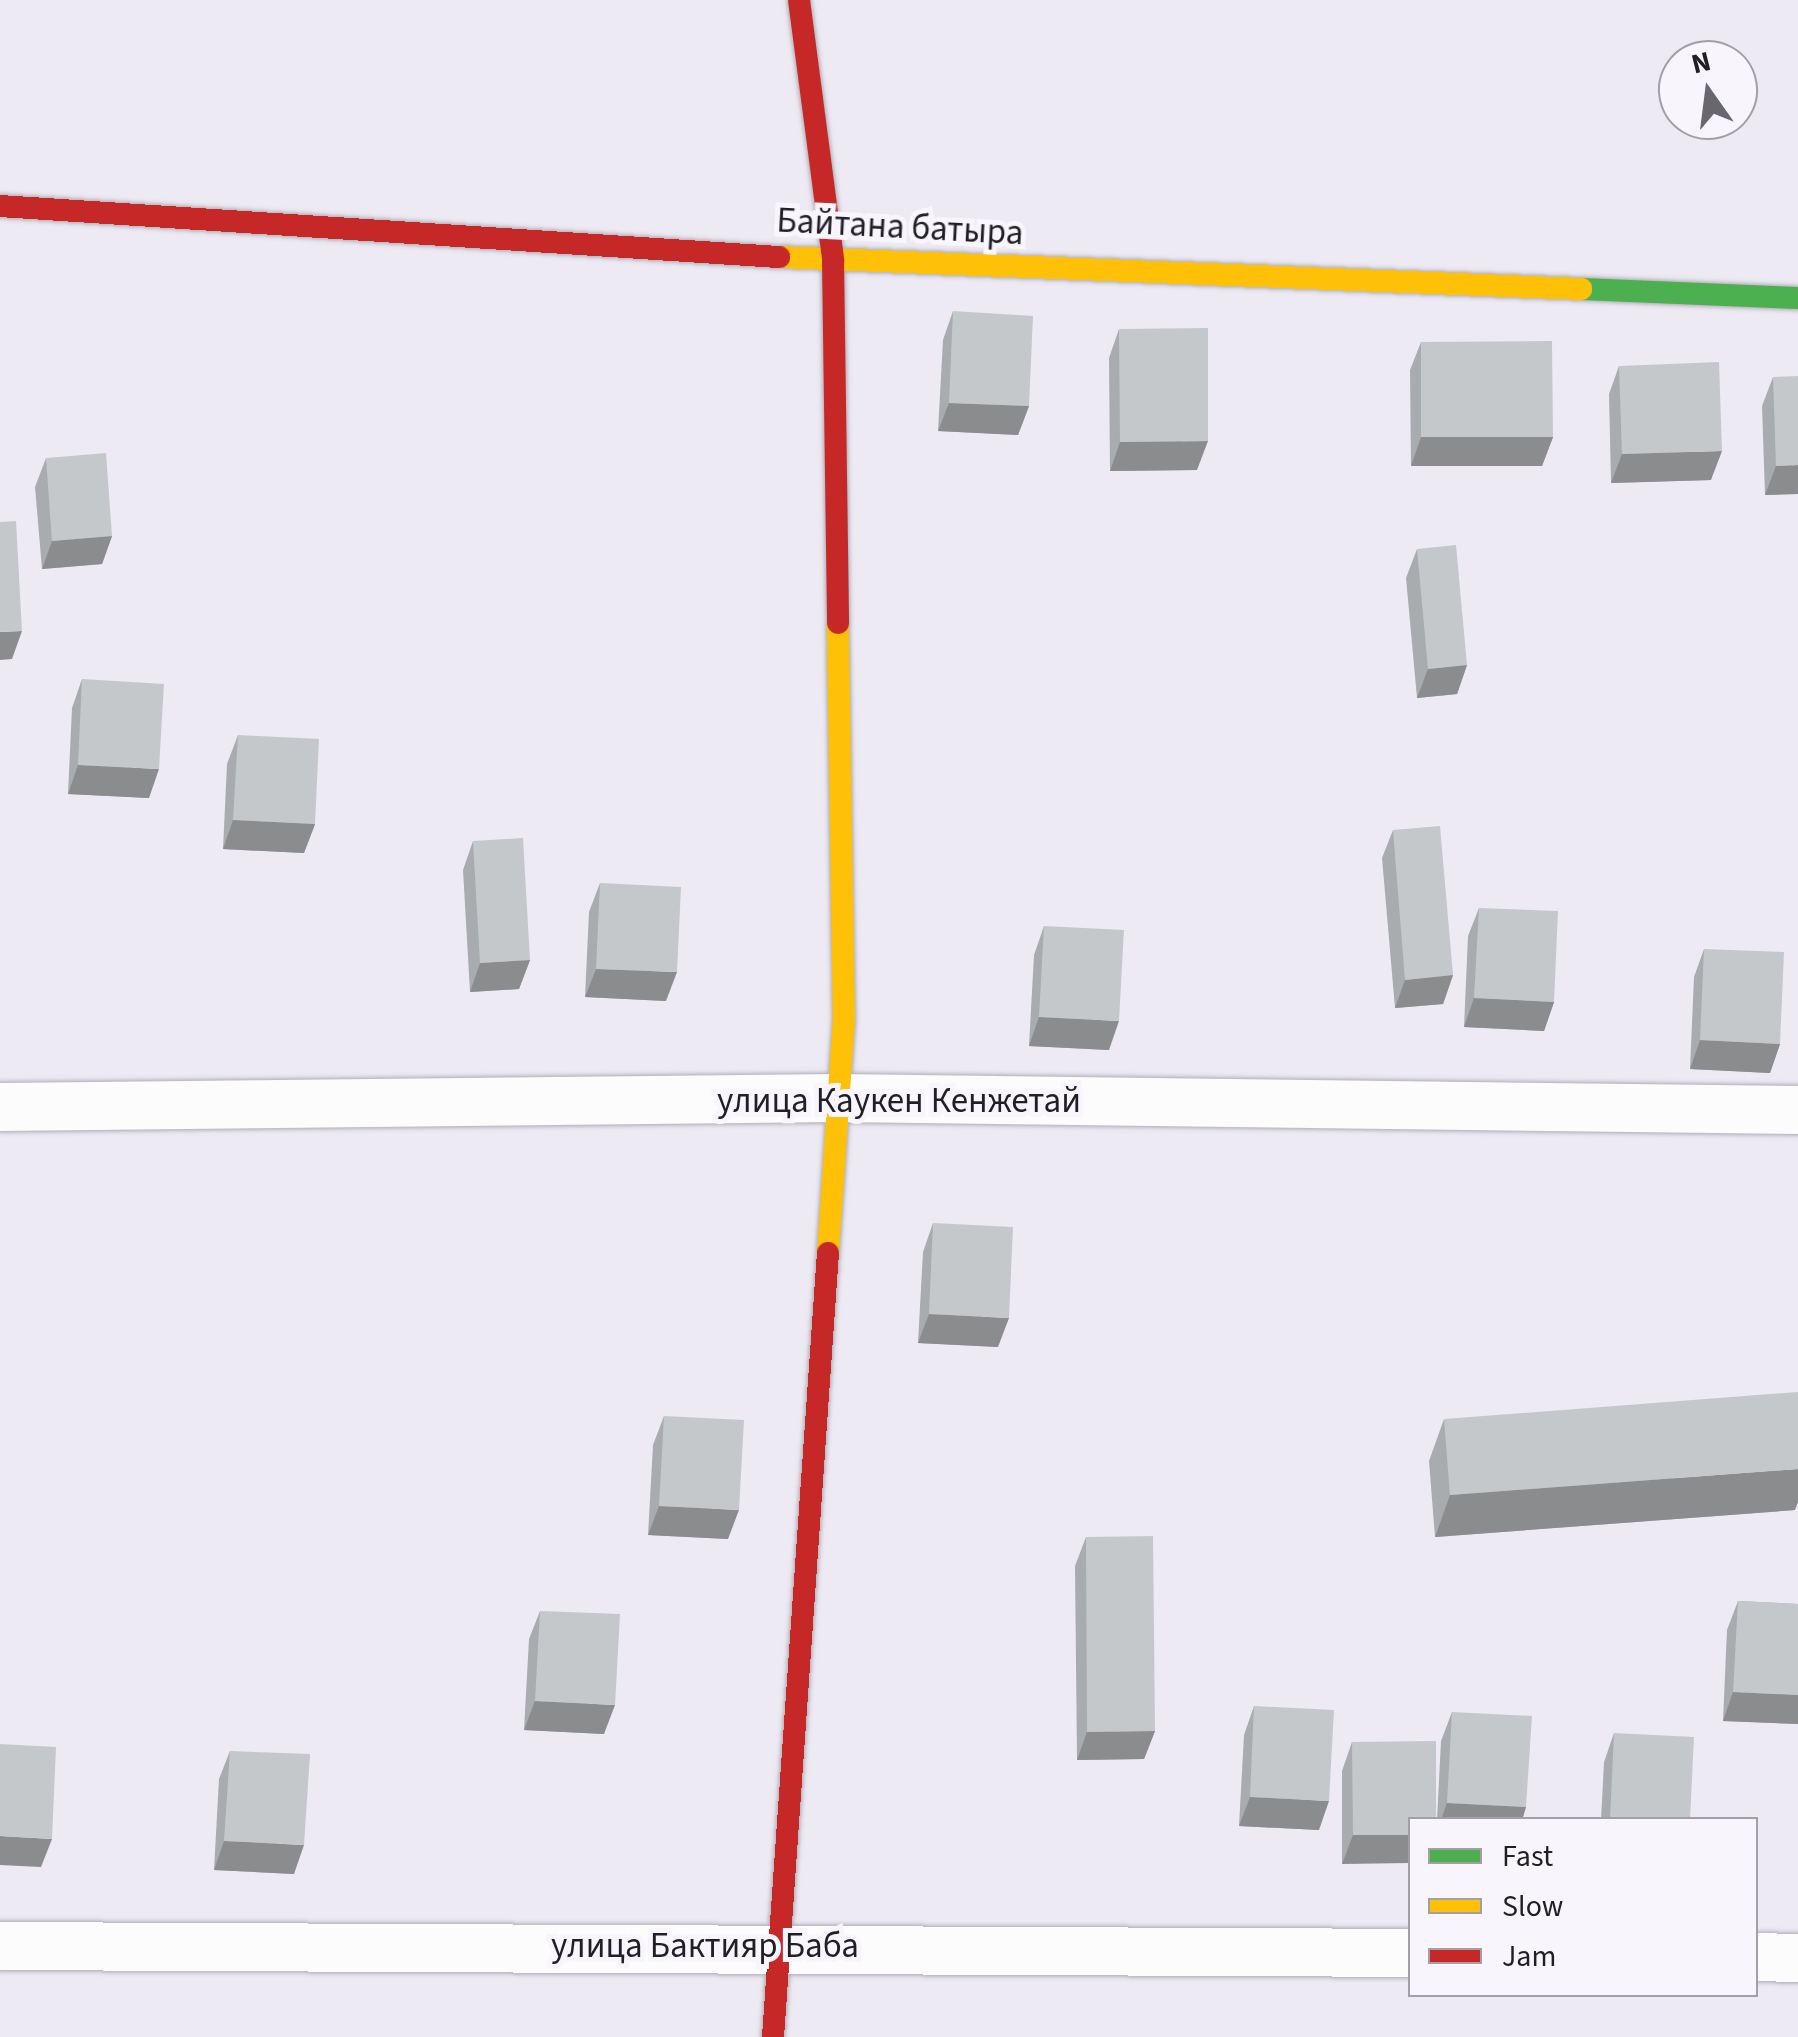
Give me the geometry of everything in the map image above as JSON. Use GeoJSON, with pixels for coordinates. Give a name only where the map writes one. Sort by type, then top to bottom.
{"type":"FeatureCollection","features":[{"type":"Feature","properties":{"kind":"street"},"geometry":{"type":"LineString","coordinates":[[773,2037],[838,1098],[834,260],[799,0]]}},
{"type":"Feature","properties":{"kind":"street","name":"Байтана батыра"},"geometry":{"type":"LineString","coordinates":[[0,206],[834,260],[1798,298]]}},
{"type":"Feature","properties":{"kind":"street","name":"улица Каукен Кенжетай"},"geometry":{"type":"LineString","coordinates":[[0,1106],[838,1098],[1798,1110]]}},
{"type":"Feature","properties":{"kind":"street","name":"улица Бактияр Баба"},"geometry":{"type":"LineString","coordinates":[[0,1946],[779,1946],[1408,1953]]}},
{"type":"Feature","properties":{"kind":"street"},"geometry":{"type":"LineString","coordinates":[[1758,1957],[1798,1958]]}},
{"type":"Feature","properties":{"kind":"building"},"geometry":{"type":"Polygon","coordinates":[[[953,311],[1033,316],[1029,406],[949,403],[953,311]]]}},
{"type":"Feature","properties":{"kind":"building"},"geometry":{"type":"Polygon","coordinates":[[[1208,328],[1208,441],[1120,442],[1119,329],[1208,328]]]}},
{"type":"Feature","properties":{"kind":"building"},"geometry":{"type":"Polygon","coordinates":[[[1552,341],[1553,437],[1421,437],[1421,342],[1552,341]]]}},
{"type":"Feature","properties":{"kind":"building"},"geometry":{"type":"Polygon","coordinates":[[[1719,362],[1722,451],[1622,454],[1619,366],[1719,362]]]}},
{"type":"Feature","properties":{"kind":"building"},"geometry":{"type":"Polygon","coordinates":[[[1798,376],[1798,465],[1776,466],[1773,377],[1798,376]]]}},
{"type":"Feature","properties":{"kind":"building"},"geometry":{"type":"Polygon","coordinates":[[[106,453],[112,536],[52,541],[46,458],[106,453]]]}},
{"type":"Feature","properties":{"kind":"building"},"geometry":{"type":"Polygon","coordinates":[[[16,521],[22,631],[0,632],[0,522],[16,521]]]}},
{"type":"Feature","properties":{"kind":"building"},"geometry":{"type":"Polygon","coordinates":[[[1456,545],[1467,665],[1428,669],[1417,549],[1456,545]]]}},
{"type":"Feature","properties":{"kind":"building"},"geometry":{"type":"Polygon","coordinates":[[[82,679],[164,684],[159,769],[78,765],[82,679]]]}},
{"type":"Feature","properties":{"kind":"building"},"geometry":{"type":"Polygon","coordinates":[[[238,735],[319,739],[315,824],[233,820],[238,735]]]}},
{"type":"Feature","properties":{"kind":"building"},"geometry":{"type":"Polygon","coordinates":[[[1440,826],[1453,975],[1405,980],[1393,830],[1440,826]]]}},
{"type":"Feature","properties":{"kind":"building"},"geometry":{"type":"Polygon","coordinates":[[[523,838],[530,960],[480,963],[473,841],[523,838]]]}},
{"type":"Feature","properties":{"kind":"building"},"geometry":{"type":"Polygon","coordinates":[[[600,883],[681,887],[677,972],[596,969],[600,883]]]}},
{"type":"Feature","properties":{"kind":"building"},"geometry":{"type":"Polygon","coordinates":[[[1479,908],[1558,911],[1554,1002],[1474,998],[1479,908]]]}},
{"type":"Feature","properties":{"kind":"building"},"geometry":{"type":"Polygon","coordinates":[[[1044,926],[1124,930],[1119,1021],[1039,1017],[1044,926]]]}},
{"type":"Feature","properties":{"kind":"building"},"geometry":{"type":"Polygon","coordinates":[[[1704,949],[1784,952],[1780,1044],[1700,1040],[1704,949]]]}},
{"type":"Feature","properties":{"kind":"building"},"geometry":{"type":"Polygon","coordinates":[[[933,1223],[1013,1227],[1009,1318],[929,1314],[933,1223]]]}},
{"type":"Feature","properties":{"kind":"building"},"geometry":{"type":"Polygon","coordinates":[[[1798,1392],[1798,1469],[1450,1495],[1444,1419],[1798,1392]]]}},
{"type":"Feature","properties":{"kind":"building"},"geometry":{"type":"Polygon","coordinates":[[[664,1416],[744,1420],[739,1510],[659,1506],[664,1416]]]}},
{"type":"Feature","properties":{"kind":"building"},"geometry":{"type":"Polygon","coordinates":[[[1153,1536],[1155,1731],[1087,1732],[1086,1537],[1153,1536]]]}},
{"type":"Feature","properties":{"kind":"building"},"geometry":{"type":"Polygon","coordinates":[[[1738,1601],[1798,1604],[1798,1695],[1733,1692],[1738,1601]]]}},
{"type":"Feature","properties":{"kind":"building"},"geometry":{"type":"Polygon","coordinates":[[[540,1611],[620,1614],[615,1705],[535,1701],[540,1611]]]}},
{"type":"Feature","properties":{"kind":"building"},"geometry":{"type":"Polygon","coordinates":[[[1254,1706],[1334,1710],[1329,1801],[1250,1797],[1254,1706]]]}},
{"type":"Feature","properties":{"kind":"building"},"geometry":{"type":"Polygon","coordinates":[[[1452,1712],[1532,1716],[1526,1807],[1447,1803],[1452,1712]]]}},
{"type":"Feature","properties":{"kind":"building"},"geometry":{"type":"Polygon","coordinates":[[[1614,1733],[1694,1737],[1690,1817],[1610,1817],[1614,1733]]]}},
{"type":"Feature","properties":{"kind":"building"},"geometry":{"type":"Polygon","coordinates":[[[1436,1741],[1436,1817],[1408,1817],[1408,1835],[1353,1835],[1352,1742],[1436,1741]]]}},
{"type":"Feature","properties":{"kind":"building"},"geometry":{"type":"Polygon","coordinates":[[[0,1744],[56,1747],[52,1839],[0,1836],[0,1744]]]}},
{"type":"Feature","properties":{"kind":"building"},"geometry":{"type":"Polygon","coordinates":[[[230,1751],[310,1754],[304,1845],[224,1841],[230,1751]]]}},
{"type":"Feature","properties":{"kind":"traffic: fast"},"geometry":{"type":"LineString","coordinates":[[1581,289],[1798,298]]}},
{"type":"Feature","properties":{"kind":"traffic: slow"},"geometry":{"type":"LineString","coordinates":[[779,257],[1581,289]]}},
{"type":"Feature","properties":{"kind":"traffic: slow"},"geometry":{"type":"LineString","coordinates":[[828,1253],[844,1021],[838,623]]}},
{"type":"Feature","properties":{"kind":"traffic: jam"},"geometry":{"type":"LineString","coordinates":[[799,0],[833,260],[838,623]]}},
{"type":"Feature","properties":{"kind":"traffic: jam"},"geometry":{"type":"LineString","coordinates":[[0,206],[779,257]]}},
{"type":"Feature","properties":{"kind":"traffic: jam"},"geometry":{"type":"LineString","coordinates":[[773,2037],[828,1253]]}}]}
